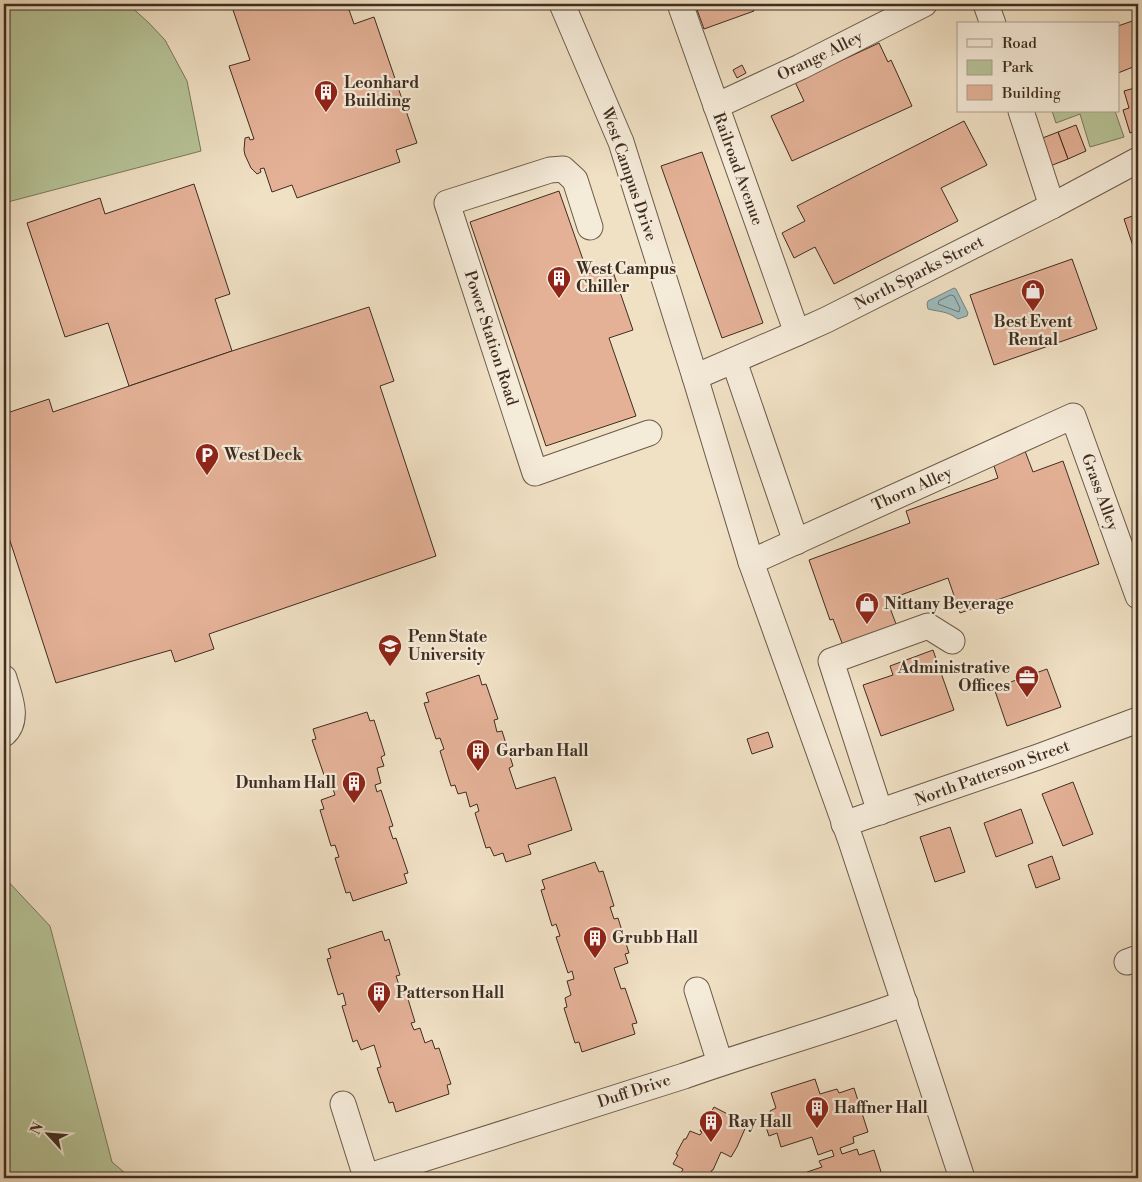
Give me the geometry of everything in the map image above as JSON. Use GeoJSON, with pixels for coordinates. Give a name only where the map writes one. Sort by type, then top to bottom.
{"type":"FeatureCollection","features":[{"type":"Feature","properties":{"kind":"street","name":"West Campus Drive"},"geometry":{"type":"LineString","coordinates":[[562,4],[621,142],[695,376],[751,562],[844,824],[962,1178]]}},
{"type":"Feature","properties":{"kind":"street","name":"Railroad Avenue"},"geometry":{"type":"LineString","coordinates":[[680,4],[798,333]]}},
{"type":"Feature","properties":{"kind":"street","name":"Orange Alley"},"geometry":{"type":"LineString","coordinates":[[716,106],[924,4]]}},
{"type":"Feature","properties":{"kind":"street"},"geometry":{"type":"LineString","coordinates":[[986,4],[991,22]]}},
{"type":"Feature","properties":{"kind":"street"},"geometry":{"type":"LineString","coordinates":[[1021,112],[1052,206]]}},
{"type":"Feature","properties":{"kind":"street","name":"North Sparks Street"},"geometry":{"type":"LineString","coordinates":[[695,376],[798,333],[1052,206],[1138,160]]}},
{"type":"Feature","properties":{"kind":"street","name":"Power Station Road"},"geometry":{"type":"LineString","coordinates":[[590,227],[575,180],[563,169],[550,170],[447,203],[535,473],[649,433]]}},
{"type":"Feature","properties":{"kind":"street"},"geometry":{"type":"LineString","coordinates":[[734,360],[796,542]]}},
{"type":"Feature","properties":{"kind":"street","name":"Thorn Alley"},"geometry":{"type":"LineString","coordinates":[[751,562],[1073,416]]}},
{"type":"Feature","properties":{"kind":"street","name":"Grass Alley"},"geometry":{"type":"LineString","coordinates":[[1073,416],[1138,596]]}},
{"type":"Feature","properties":{"kind":"street"},"geometry":{"type":"LineString","coordinates":[[880,812],[831,661],[928,626],[952,641]]}},
{"type":"Feature","properties":{"kind":"street"},"geometry":{"type":"LineString","coordinates":[[4,678],[11,700],[12,713],[9,728],[4,734]]}},
{"type":"Feature","properties":{"kind":"street","name":"North Patterson Street"},"geometry":{"type":"LineString","coordinates":[[844,824],[1038,757],[1138,720]]}},
{"type":"Feature","properties":{"kind":"street"},"geometry":{"type":"LineString","coordinates":[[697,990],[720,1063]]}},
{"type":"Feature","properties":{"kind":"street","name":"Duff Drive"},"geometry":{"type":"LineString","coordinates":[[364,1178],[870,1016],[905,1003]]}},
{"type":"Feature","properties":{"kind":"street"},"geometry":{"type":"LineString","coordinates":[[343,1104],[364,1178]]}},
{"type":"Feature","properties":{"kind":"green space"},"geometry":{"type":"Polygon","coordinates":[[[4,4],[128,4],[165,40],[187,81],[201,151],[4,203],[4,4]]]}},
{"type":"Feature","properties":{"kind":"green space"},"geometry":{"type":"Polygon","coordinates":[[[1052,112],[1115,112],[1124,137],[1090,147],[1080,114],[1056,123],[1052,112]]]}},
{"type":"Feature","properties":{"kind":"green space"},"geometry":{"type":"Polygon","coordinates":[[[4,877],[50,926],[112,1162],[131,1178],[4,1178],[4,877]]]}},
{"type":"Feature","properties":{"kind":"water"},"geometry":{"type":"Polygon","coordinates":[[[954,288],[968,313],[967,316],[958,319],[947,313],[928,309],[928,301],[954,288]]]}},
{"type":"Feature","properties":{"kind":"building","name":"Leonhard Building"},"geometry":{"type":"Polygon","coordinates":[[[231,4],[347,4],[354,24],[374,17],[417,143],[396,150],[400,162],[297,198],[292,185],[272,192],[264,168],[260,169],[261,172],[257,174],[251,168],[245,155],[245,138],[254,139],[229,66],[250,60],[231,4]]]}},
{"type":"Feature","properties":{"kind":"building"},"geometry":{"type":"Polygon","coordinates":[[[695,4],[752,4],[754,11],[704,29],[695,4]]]}},
{"type":"Feature","properties":{"kind":"building"},"geometry":{"type":"Polygon","coordinates":[[[1138,19],[1138,65],[1120,72],[1120,25],[1138,19]]]}},
{"type":"Feature","properties":{"kind":"building"},"geometry":{"type":"Polygon","coordinates":[[[879,43],[888,62],[891,60],[912,106],[792,161],[771,116],[804,101],[795,82],[879,43]]]}},
{"type":"Feature","properties":{"kind":"building"},"geometry":{"type":"Polygon","coordinates":[[[742,65],[746,73],[737,78],[733,70],[742,65]]]}},
{"type":"Feature","properties":{"kind":"building"},"geometry":{"type":"Polygon","coordinates":[[[1138,87],[1138,130],[1130,133],[1123,110],[1129,108],[1124,91],[1138,87]]]}},
{"type":"Feature","properties":{"kind":"building"},"geometry":{"type":"Polygon","coordinates":[[[964,121],[987,165],[941,188],[958,221],[834,284],[815,247],[794,258],[782,233],[805,221],[797,206],[964,121]]]}},
{"type":"Feature","properties":{"kind":"building"},"geometry":{"type":"Polygon","coordinates":[[[1076,125],[1086,151],[1068,159],[1058,132],[1076,125]]]}},
{"type":"Feature","properties":{"kind":"building"},"geometry":{"type":"Polygon","coordinates":[[[1058,132],[1068,159],[1050,166],[1040,139],[1058,132]]]}},
{"type":"Feature","properties":{"kind":"building"},"geometry":{"type":"Polygon","coordinates":[[[702,152],[763,323],[722,338],[661,166],[702,152]]]}},
{"type":"Feature","properties":{"kind":"building"},"geometry":{"type":"Polygon","coordinates":[[[194,184],[230,294],[215,299],[232,351],[129,386],[108,323],[65,337],[27,223],[100,198],[105,214],[194,184]]]}},
{"type":"Feature","properties":{"kind":"building","name":"West Campus Chiller"},"geometry":{"type":"Polygon","coordinates":[[[559,191],[588,274],[611,266],[633,330],[609,338],[636,416],[546,446],[470,222],[559,191]]]}},
{"type":"Feature","properties":{"kind":"building"},"geometry":{"type":"Polygon","coordinates":[[[1138,214],[1138,261],[1124,219],[1138,214]]]}},
{"type":"Feature","properties":{"kind":"building","name":"Best Event Rental"},"geometry":{"type":"Polygon","coordinates":[[[1072,259],[1097,329],[994,365],[970,295],[1072,259]]]}},
{"type":"Feature","properties":{"kind":"building","name":"West Deck"},"geometry":{"type":"Polygon","coordinates":[[[369,307],[394,381],[380,386],[436,556],[209,634],[214,649],[175,662],[171,650],[56,683],[4,523],[4,429],[8,427],[4,414],[49,399],[53,412],[369,307]]]}},
{"type":"Feature","properties":{"kind":"building"},"geometry":{"type":"Polygon","coordinates":[[[1025,451],[1033,472],[1063,461],[1099,564],[960,613],[948,578],[887,600],[899,632],[845,651],[833,619],[830,620],[809,560],[910,523],[906,511],[998,478],[993,463],[1025,451]]]}},
{"type":"Feature","properties":{"kind":"building"},"geometry":{"type":"Polygon","coordinates":[[[933,650],[954,710],[881,736],[863,685],[893,675],[890,666],[933,650]]]}},
{"type":"Feature","properties":{"kind":"building","name":"Administrative Offices"},"geometry":{"type":"Polygon","coordinates":[[[1047,669],[1061,707],[1007,726],[994,688],[1047,669]]]}},
{"type":"Feature","properties":{"kind":"building","name":"Garban Hall"},"geometry":{"type":"Polygon","coordinates":[[[479,675],[482,685],[486,684],[498,719],[494,720],[497,732],[502,731],[513,766],[509,768],[516,789],[555,777],[572,830],[528,845],[531,854],[506,862],[503,853],[494,856],[490,847],[486,848],[475,813],[479,811],[477,804],[470,807],[466,792],[458,794],[455,785],[451,786],[440,751],[444,749],[440,738],[436,739],[424,703],[429,702],[426,693],[479,675]]]}},
{"type":"Feature","properties":{"kind":"building","name":"Dunham Hall"},"geometry":{"type":"Polygon","coordinates":[[[367,712],[370,721],[374,720],[385,755],[381,757],[384,766],[377,768],[381,783],[375,785],[377,792],[381,790],[393,826],[389,827],[393,839],[396,838],[408,873],[404,874],[407,883],[353,901],[350,892],[346,893],[335,858],[339,857],[335,845],[331,846],[320,810],[324,809],[321,800],[335,795],[328,774],[324,775],[312,740],[316,739],[313,729],[367,712]]]}},
{"type":"Feature","properties":{"kind":"building"},"geometry":{"type":"Polygon","coordinates":[[[768,732],[773,747],[752,754],[747,739],[768,732]]]}},
{"type":"Feature","properties":{"kind":"building"},"geometry":{"type":"Polygon","coordinates":[[[1073,782],[1093,834],[1063,846],[1042,794],[1073,782]]]}},
{"type":"Feature","properties":{"kind":"building"},"geometry":{"type":"Polygon","coordinates":[[[1021,809],[1033,843],[996,857],[984,823],[1021,809]]]}},
{"type":"Feature","properties":{"kind":"building"},"geometry":{"type":"Polygon","coordinates":[[[950,827],[965,872],[935,882],[920,837],[950,827]]]}},
{"type":"Feature","properties":{"kind":"building"},"geometry":{"type":"Polygon","coordinates":[[[1052,856],[1060,879],[1036,888],[1028,865],[1052,856]]]}},
{"type":"Feature","properties":{"kind":"building","name":"Grubb Hall"},"geometry":{"type":"Polygon","coordinates":[[[595,862],[599,872],[603,871],[614,906],[610,907],[614,919],[618,918],[629,953],[625,954],[628,963],[614,968],[621,989],[625,988],[637,1023],[632,1024],[635,1034],[582,1052],[579,1042],[575,1043],[564,1008],[567,1007],[565,998],[571,995],[567,981],[574,979],[572,971],[568,973],[556,937],[560,936],[556,924],[552,926],[541,890],[545,889],[542,880],[595,862]]]}},
{"type":"Feature","properties":{"kind":"building","name":"Patterson Hall"},"geometry":{"type":"Polygon","coordinates":[[[382,931],[385,941],[389,939],[400,975],[396,976],[400,988],[404,986],[415,1022],[411,1023],[414,1030],[420,1028],[425,1043],[432,1040],[435,1049],[439,1048],[451,1084],[447,1085],[449,1094],[396,1112],[393,1102],[389,1103],[377,1068],[381,1067],[374,1045],[361,1050],[357,1040],[353,1042],[342,1006],[346,1005],[343,993],[338,995],[327,959],[331,958],[328,949],[382,931]]]}},
{"type":"Feature","properties":{"kind":"building","name":"Haffner Hall"},"geometry":{"type":"Polygon","coordinates":[[[815,1079],[820,1094],[837,1089],[839,1093],[854,1088],[868,1132],[853,1137],[854,1143],[840,1148],[842,1154],[857,1149],[859,1155],[874,1150],[883,1178],[809,1178],[807,1172],[822,1167],[819,1161],[834,1156],[832,1150],[818,1155],[812,1137],[781,1147],[777,1133],[769,1136],[766,1127],[774,1124],[770,1111],[776,1108],[771,1093],[815,1079]]]}},
{"type":"Feature","properties":{"kind":"building","name":"Ray Hall"},"geometry":{"type":"Polygon","coordinates":[[[714,1107],[747,1124],[737,1147],[731,1157],[721,1152],[709,1176],[714,1178],[676,1178],[683,1169],[673,1164],[684,1139],[686,1139],[690,1131],[700,1135],[702,1132],[700,1131],[714,1107]]]}},
{"type":"Feature","properties":{"kind":"place","name":"Leonhard Building"},"geometry":{"type":"Point","coordinates":[326,113]}},
{"type":"Feature","properties":{"kind":"place","name":"West Campus Chiller"},"geometry":{"type":"Point","coordinates":[559,299]}},
{"type":"Feature","properties":{"kind":"place","name":"Best Event Rental"},"geometry":{"type":"Point","coordinates":[1033,312]}},
{"type":"Feature","properties":{"kind":"place","name":"West Deck"},"geometry":{"type":"Point","coordinates":[207,476]}},
{"type":"Feature","properties":{"kind":"place","name":"Nittany Beverage"},"geometry":{"type":"Point","coordinates":[867,625]}},
{"type":"Feature","properties":{"kind":"place","name":"Penn State University"},"geometry":{"type":"Point","coordinates":[390,667]}},
{"type":"Feature","properties":{"kind":"place","name":"Administrative Offices"},"geometry":{"type":"Point","coordinates":[1027,698]}},
{"type":"Feature","properties":{"kind":"place","name":"Garban Hall"},"geometry":{"type":"Point","coordinates":[478,772]}},
{"type":"Feature","properties":{"kind":"place","name":"Dunham Hall"},"geometry":{"type":"Point","coordinates":[354,804]}},
{"type":"Feature","properties":{"kind":"place","name":"Grubb Hall"},"geometry":{"type":"Point","coordinates":[595,959]}},
{"type":"Feature","properties":{"kind":"place","name":"Patterson Hall"},"geometry":{"type":"Point","coordinates":[379,1014]}},
{"type":"Feature","properties":{"kind":"place","name":"Haffner Hall"},"geometry":{"type":"Point","coordinates":[817,1129]}},
{"type":"Feature","properties":{"kind":"place","name":"Ray Hall"},"geometry":{"type":"Point","coordinates":[711,1143]}}]}
